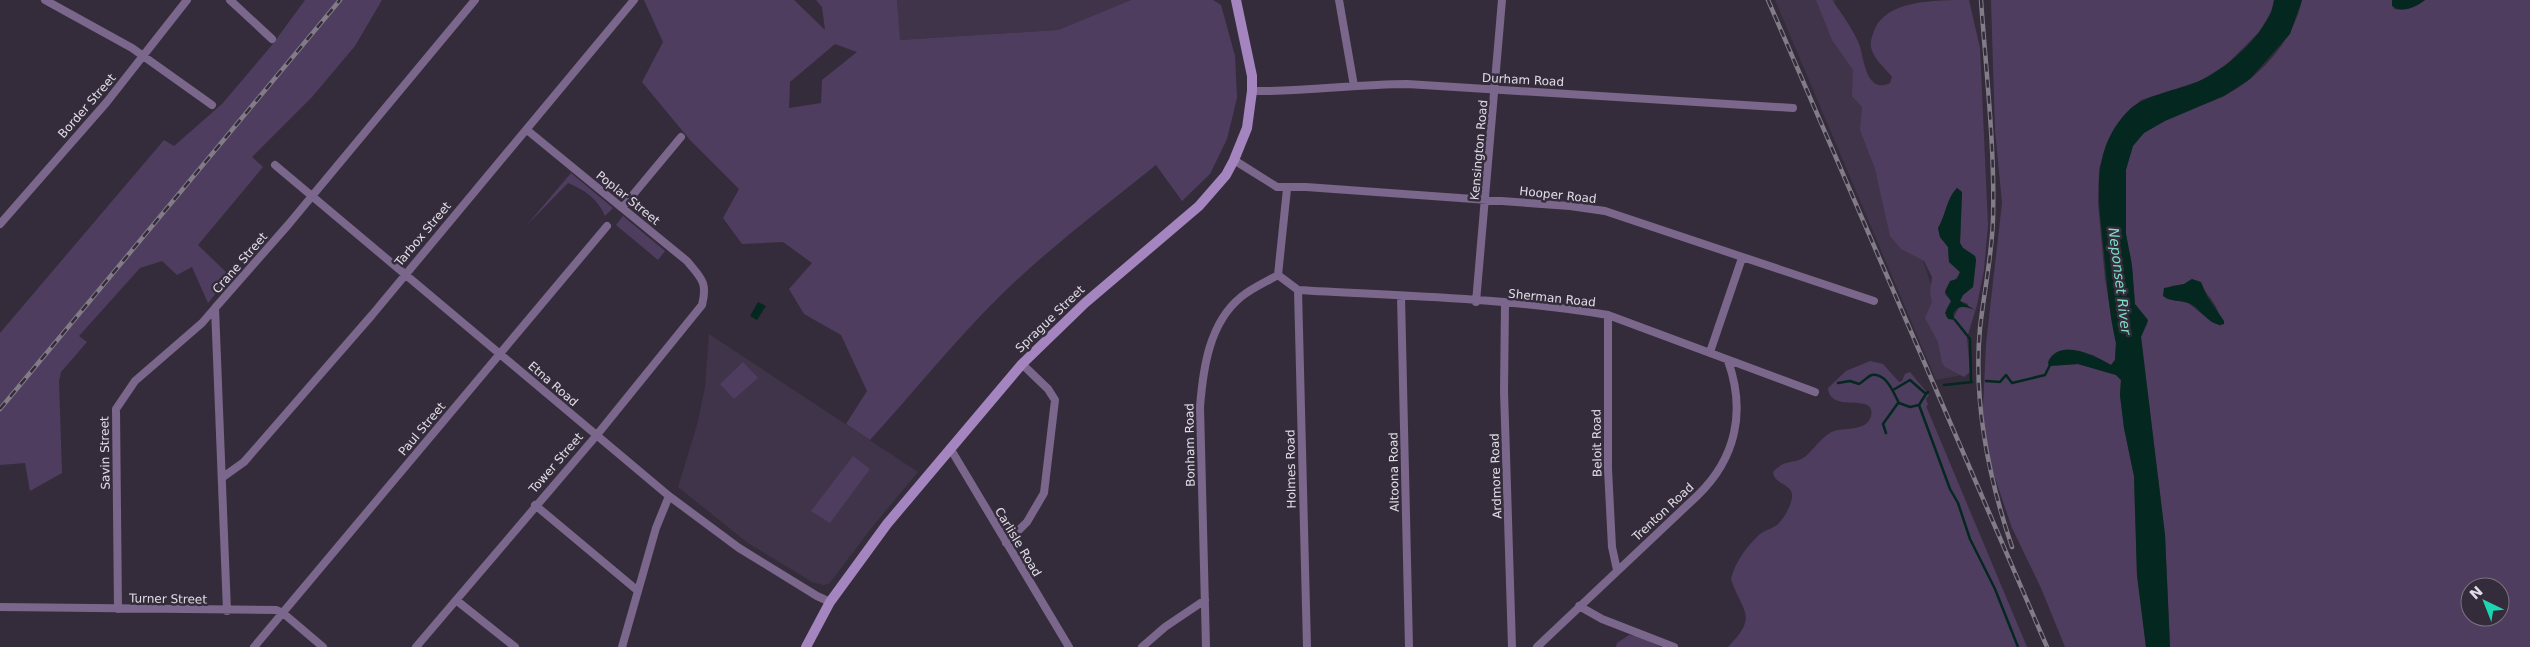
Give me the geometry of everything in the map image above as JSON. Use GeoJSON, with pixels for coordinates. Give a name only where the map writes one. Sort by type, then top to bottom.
{"type":"FeatureCollection","features":[{"type":"Feature","properties":{"kind":"main road","name":"Sprague Street"},"geometry":{"type":"LineString","coordinates":[[806,647],[830,602],[887,524],[1022,364],[1085,302],[1199,206],[1226,175],[1247,128],[1252,91],[1252,76],[1236,0]]}},
{"type":"Feature","properties":{"kind":"street"},"geometry":{"type":"LineString","coordinates":[[45,0],[144,56],[212,105]]}},
{"type":"Feature","properties":{"kind":"street","name":"Border Street"},"geometry":{"type":"LineString","coordinates":[[0,224],[144,56],[187,0]]}},
{"type":"Feature","properties":{"kind":"street"},"geometry":{"type":"LineString","coordinates":[[230,0],[272,39]]}},
{"type":"Feature","properties":{"kind":"street","name":"Crane Street"},"geometry":{"type":"LineString","coordinates":[[227,611],[215,308],[312,196],[476,0]]}},
{"type":"Feature","properties":{"kind":"street","name":"Tarbox Street"},"geometry":{"type":"LineString","coordinates":[[223,477],[244,462],[372,315],[403,275],[527,130],[634,0]]}},
{"type":"Feature","properties":{"kind":"street"},"geometry":{"type":"LineString","coordinates":[[1339,0],[1354,86]]}},
{"type":"Feature","properties":{"kind":"street","name":"Kensington Road"},"geometry":{"type":"LineString","coordinates":[[1476,302],[1502,0]]}},
{"type":"Feature","properties":{"kind":"street","name":"Durham Road"},"geometry":{"type":"LineString","coordinates":[[1252,91],[1292,92],[1354,86],[1407,84],[1792,108]]}},
{"type":"Feature","properties":{"kind":"street","name":"Poplar Street"},"geometry":{"type":"LineString","coordinates":[[527,130],[687,261],[703,280],[706,290]]}},
{"type":"Feature","properties":{"kind":"street"},"geometry":{"type":"LineString","coordinates":[[622,208],[681,137]]}},
{"type":"Feature","properties":{"kind":"street","name":"Hooper Road"},"geometry":{"type":"LineString","coordinates":[[1234,160],[1272,185],[1287,188],[1306,187],[1605,211],[1874,302]]}},
{"type":"Feature","properties":{"kind":"street","name":"Etna Road"},"geometry":{"type":"LineString","coordinates":[[275,165],[403,275],[501,354],[596,436],[670,496],[739,548],[830,602]]}},
{"type":"Feature","properties":{"kind":"street"},"geometry":{"type":"LineString","coordinates":[[1287,188],[1278,275],[1298,290]]}},
{"type":"Feature","properties":{"kind":"street","name":"Paul Street"},"geometry":{"type":"LineString","coordinates":[[254,647],[607,226]]}},
{"type":"Feature","properties":{"kind":"street"},"geometry":{"type":"LineString","coordinates":[[1710,352],[1742,258]]}},
{"type":"Feature","properties":{"kind":"street","name":"Bonham Road"},"geometry":{"type":"LineString","coordinates":[[1206,647],[1200,407],[1202,380],[1208,351],[1220,324],[1234,304],[1246,292],[1278,275]]}},
{"type":"Feature","properties":{"kind":"street","name":"Tower Street"},"geometry":{"type":"LineString","coordinates":[[416,647],[535,505],[596,436],[702,305],[706,290]]}},
{"type":"Feature","properties":{"kind":"street","name":"Sherman Road"},"geometry":{"type":"LineString","coordinates":[[1298,290],[1572,309],[1608,316],[1815,392]]}},
{"type":"Feature","properties":{"kind":"street","name":"Holmes Road"},"geometry":{"type":"LineString","coordinates":[[1298,290],[1306,647]]}},
{"type":"Feature","properties":{"kind":"street","name":"Altoona Road"},"geometry":{"type":"LineString","coordinates":[[1401,296],[1409,647]]}},
{"type":"Feature","properties":{"kind":"street","name":"Ardmore Road"},"geometry":{"type":"LineString","coordinates":[[1505,304],[1504,391],[1512,647]]}},
{"type":"Feature","properties":{"kind":"street","name":"Savin Street"},"geometry":{"type":"LineString","coordinates":[[118,609],[116,409],[135,380],[202,323],[215,308]]}},
{"type":"Feature","properties":{"kind":"street","name":"Beloit Road"},"geometry":{"type":"LineString","coordinates":[[1608,316],[1608,468],[1612,547],[1617,570]]}},
{"type":"Feature","properties":{"kind":"street","name":"Trenton Road"},"geometry":{"type":"LineString","coordinates":[[1538,647],[1708,484],[1724,462],[1734,440],[1737,422],[1736,397],[1728,361]]}},
{"type":"Feature","properties":{"kind":"street"},"geometry":{"type":"LineString","coordinates":[[1006,543],[1027,522],[1044,493],[1055,400],[1048,390],[1022,364]]}},
{"type":"Feature","properties":{"kind":"street","name":"Carlisle Road"},"geometry":{"type":"LineString","coordinates":[[950,448],[1069,647]]}},
{"type":"Feature","properties":{"kind":"street"},"geometry":{"type":"LineString","coordinates":[[622,647],[656,528],[670,496]]}},
{"type":"Feature","properties":{"kind":"street"},"geometry":{"type":"LineString","coordinates":[[535,505],[638,591]]}},
{"type":"Feature","properties":{"kind":"street"},"geometry":{"type":"LineString","coordinates":[[456,600],[514,647]]}},
{"type":"Feature","properties":{"kind":"street"},"geometry":{"type":"LineString","coordinates":[[1142,647],[1165,627],[1205,600]]}},
{"type":"Feature","properties":{"kind":"street"},"geometry":{"type":"LineString","coordinates":[[1579,606],[1602,619],[1674,647]]}},
{"type":"Feature","properties":{"kind":"street","name":"Turner Street"},"geometry":{"type":"LineString","coordinates":[[0,607],[270,610],[283,613]]}},
{"type":"Feature","properties":{"kind":"street"},"geometry":{"type":"LineString","coordinates":[[283,613],[323,647]]}},
{"type":"Feature","properties":{"kind":"shaded area"},"geometry":{"type":"Polygon","coordinates":[[[305,0],[382,0],[355,46],[312,97],[252,157],[263,167],[198,245],[230,276],[208,303],[192,267],[177,275],[162,261],[140,268],[79,336],[87,342],[61,372],[59,381],[62,473],[30,491],[25,463],[0,465],[0,333],[164,140],[174,146],[222,104],[272,45],[305,0]]]}},
{"type":"Feature","properties":{"kind":"shaded area"},"geometry":{"type":"Polygon","coordinates":[[[644,0],[794,0],[825,30],[822,7],[816,0],[897,0],[900,40],[1058,30],[1131,0],[1213,0],[1221,5],[1235,56],[1237,98],[1227,139],[1210,174],[1182,201],[1156,165],[1058,244],[1002,294],[951,348],[870,440],[846,424],[867,391],[841,335],[804,314],[789,289],[812,263],[783,242],[742,244],[723,218],[739,189],[690,140],[642,82],[663,42],[644,0]],[[835,44],[790,82],[789,108],[821,103],[822,80],[857,52],[835,44]]]}},
{"type":"Feature","properties":{"kind":"shaded area"},"geometry":{"type":"Polygon","coordinates":[[[897,0],[1131,0],[1058,30],[899,40],[897,0]]]}},
{"type":"Feature","properties":{"kind":"shaded area"},"geometry":{"type":"Polygon","coordinates":[[[1775,0],[1836,0],[1834,1],[1962,375],[1936,380],[1775,0]]]}},
{"type":"Feature","properties":{"kind":"shaded area"},"geometry":{"type":"Polygon","coordinates":[[[1816,0],[1832,0],[1847,21],[1859,44],[1864,65],[1871,79],[1875,84],[1890,83],[1892,77],[1877,59],[1871,47],[1874,31],[1880,21],[1889,13],[1913,4],[1941,0],[1969,0],[1980,48],[1988,225],[1984,270],[1977,305],[1967,338],[1970,372],[1964,377],[1945,367],[1942,363],[1938,342],[1925,318],[1932,302],[1930,292],[1932,277],[1924,261],[1901,249],[1890,236],[1875,169],[1860,130],[1862,107],[1852,96],[1853,70],[1832,40],[1816,0]],[[1957,188],[1953,193],[1938,228],[1940,237],[1948,247],[1949,262],[1960,272],[1946,290],[1945,294],[1951,301],[1946,310],[1946,317],[1954,317],[1959,307],[1968,307],[1968,304],[1960,301],[1963,295],[1973,287],[1975,256],[1963,248],[1960,243],[1962,192],[1957,188]]]}},
{"type":"Feature","properties":{"kind":"shaded area"},"geometry":{"type":"Polygon","coordinates":[[[1991,0],[2274,0],[2271,12],[2259,32],[2227,64],[2200,81],[2141,100],[2123,117],[2110,139],[2099,168],[2098,204],[2105,279],[2116,343],[2115,360],[2111,365],[2093,355],[2068,350],[2048,364],[2050,366],[2078,364],[2116,375],[2121,380],[2120,395],[2124,428],[2134,476],[2137,575],[2146,647],[2065,647],[2041,588],[2012,528],[1992,469],[1986,440],[1983,409],[1986,344],[2002,203],[1995,130],[1991,0]]]}},
{"type":"Feature","properties":{"kind":"shaded area"},"geometry":{"type":"Polygon","coordinates":[[[2302,0],[2392,0],[2394,9],[2402,9],[2418,5],[2425,0],[2530,0],[2530,647],[2170,647],[2165,535],[2141,337],[2148,322],[2135,304],[2132,262],[2126,236],[2124,214],[2126,166],[2133,145],[2139,136],[2160,122],[2222,97],[2249,80],[2273,57],[2291,30],[2302,0]],[[2192,279],[2184,284],[2171,286],[2167,299],[2187,302],[2212,322],[2221,326],[2216,306],[2192,279]]]}},
{"type":"Feature","properties":{"kind":"shaded area"},"geometry":{"type":"Polygon","coordinates":[[[571,173],[613,208],[605,216],[599,205],[590,196],[568,183],[526,226],[571,173]]]}},
{"type":"Feature","properties":{"kind":"shaded area"},"geometry":{"type":"Polygon","coordinates":[[[623,216],[665,251],[658,260],[616,225],[623,216]]]}},
{"type":"Feature","properties":{"kind":"shaded area"},"geometry":{"type":"Polygon","coordinates":[[[709,334],[918,472],[873,526],[829,584],[823,585],[812,582],[748,543],[678,487],[697,425],[705,387],[709,334]]]}},
{"type":"Feature","properties":{"kind":"shaded area"},"geometry":{"type":"Polygon","coordinates":[[[1870,361],[1883,364],[1899,382],[1902,381],[1905,374],[1910,372],[1929,395],[1926,399],[1928,405],[1926,406],[2027,647],[1728,647],[1738,636],[1746,620],[1743,606],[1731,579],[1735,566],[1755,539],[1780,522],[1788,511],[1791,502],[1791,490],[1776,479],[1773,472],[1786,463],[1797,461],[1806,456],[1821,440],[1833,431],[1862,426],[1869,421],[1871,409],[1867,405],[1836,400],[1831,396],[1828,388],[1846,371],[1870,361]]]}},
{"type":"Feature","properties":{"kind":"shaded area"},"geometry":{"type":"Polygon","coordinates":[[[743,362],[758,378],[734,399],[720,384],[743,362]]]}},
{"type":"Feature","properties":{"kind":"shaded area"},"geometry":{"type":"Polygon","coordinates":[[[853,456],[870,469],[830,523],[811,511],[853,456]]]}},
{"type":"Feature","properties":{"kind":"shaded area"},"geometry":{"type":"Polygon","coordinates":[[[1629,635],[1637,636],[1661,647],[1616,647],[1617,643],[1629,635]]]}},
{"type":"Feature","properties":{"kind":"water","name":"Neponset River"},"geometry":{"type":"Polygon","coordinates":[[[2274,0],[2302,0],[2290,34],[2250,79],[2224,96],[2165,121],[2144,133],[2133,146],[2126,170],[2126,234],[2132,266],[2135,304],[2148,320],[2141,337],[2165,535],[2170,647],[2146,647],[2137,575],[2134,476],[2124,428],[2120,395],[2121,380],[2116,375],[2078,364],[2049,366],[2048,362],[2053,355],[2069,350],[2096,357],[2111,365],[2115,360],[2116,343],[2108,298],[2100,215],[2099,177],[2102,159],[2117,125],[2136,104],[2210,76],[2234,59],[2246,48],[2265,23],[2274,0]]]}},
{"type":"Feature","properties":{"kind":"water"},"geometry":{"type":"Polygon","coordinates":[[[2392,0],[2425,0],[2413,7],[2400,9],[2392,6],[2392,0]]]}},
{"type":"Feature","properties":{"kind":"water"},"geometry":{"type":"Polygon","coordinates":[[[1957,188],[1962,192],[1960,243],[1963,248],[1975,256],[1976,260],[1973,287],[1963,295],[1960,301],[1975,310],[1966,307],[1958,309],[1953,314],[1955,320],[1948,319],[1945,313],[1951,301],[1945,292],[1950,281],[1957,279],[1960,272],[1949,262],[1948,247],[1940,237],[1938,228],[1953,192],[1957,188]]]}},
{"type":"Feature","properties":{"kind":"water"},"geometry":{"type":"Polygon","coordinates":[[[2192,279],[2201,282],[2224,324],[2220,325],[2212,322],[2194,306],[2186,302],[2170,300],[2163,296],[2164,288],[2184,284],[2192,279]]]}},
{"type":"Feature","properties":{"kind":"water"},"geometry":{"type":"Polygon","coordinates":[[[758,302],[766,306],[757,320],[750,316],[758,302]]]}},
{"type":"Feature","properties":{"kind":"waterway"},"geometry":{"type":"LineString","coordinates":[[1955,320],[1970,339],[1971,382]]}},
{"type":"Feature","properties":{"kind":"waterway"},"geometry":{"type":"LineString","coordinates":[[1986,381],[2000,382],[2006,375],[2012,383],[2045,375],[2051,363]]}},
{"type":"Feature","properties":{"kind":"waterway"},"geometry":{"type":"LineString","coordinates":[[1838,383],[1850,381],[1859,384],[1870,376],[1877,375],[1886,381],[1899,403],[1910,407],[1919,405],[1926,394]]}},
{"type":"Feature","properties":{"kind":"waterway"},"geometry":{"type":"LineString","coordinates":[[1893,390],[1910,380],[1926,394],[1928,392]]}},
{"type":"Feature","properties":{"kind":"waterway"},"geometry":{"type":"LineString","coordinates":[[1944,385],[1972,382]]}},
{"type":"Feature","properties":{"kind":"waterway"},"geometry":{"type":"LineString","coordinates":[[1886,433],[1883,424],[1898,403]]}},
{"type":"Feature","properties":{"kind":"waterway"},"geometry":{"type":"LineString","coordinates":[[1919,405],[1950,489],[1958,503],[1970,539],[1995,589],[2018,647]]}},
{"type":"Feature","properties":{"kind":"railway"},"geometry":{"type":"LineString","coordinates":[[0,409],[340,0]]}},
{"type":"Feature","properties":{"kind":"railway"},"geometry":{"type":"LineString","coordinates":[[1768,0],[2047,647]]}},
{"type":"Feature","properties":{"kind":"railway"},"geometry":{"type":"LineString","coordinates":[[1981,0],[1991,137],[1993,219],[1980,328],[1979,384],[1984,439],[1989,466],[2012,547]]}}]}
